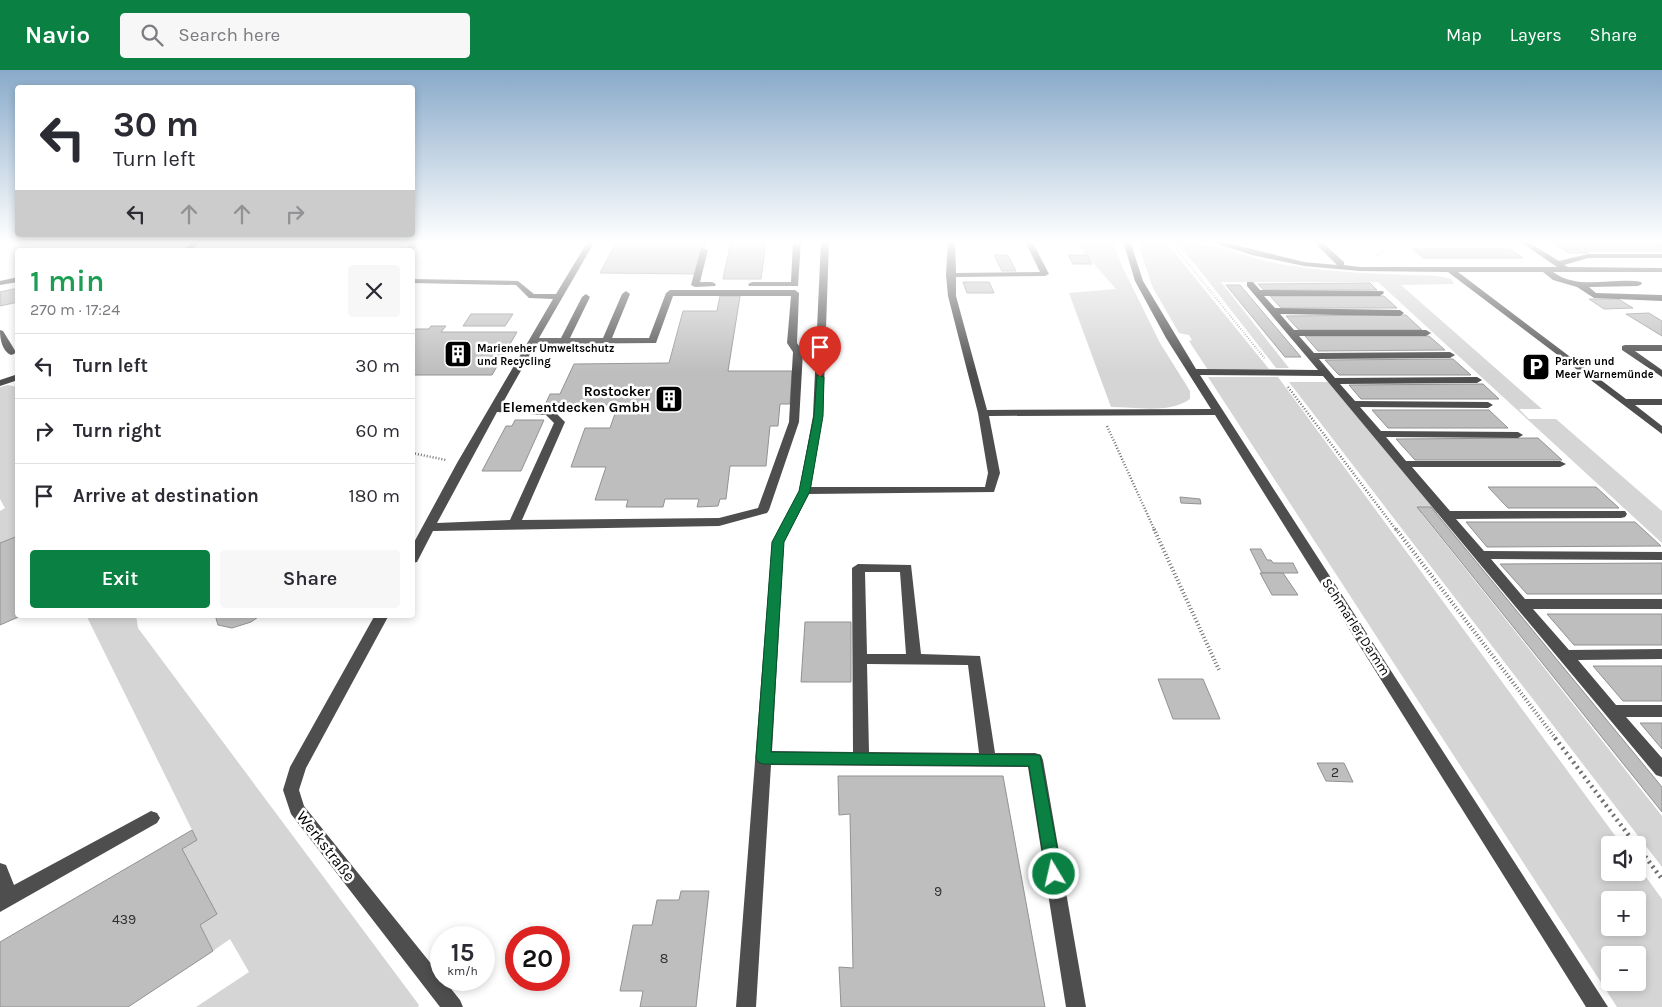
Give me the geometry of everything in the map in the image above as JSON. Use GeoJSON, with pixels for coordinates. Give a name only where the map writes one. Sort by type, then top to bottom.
{"type":"FeatureCollection","features":[{"type":"Feature","properties":{"kind":"street"},"geometry":{"type":"LineString","coordinates":[[520,285],[532,296],[558,298]]}},
{"type":"Feature","properties":{"kind":"street"},"geometry":{"type":"LineString","coordinates":[[415,554],[463,463],[496,409],[566,285]]}},
{"type":"Feature","properties":{"kind":"street"},"geometry":{"type":"LineString","coordinates":[[695,285],[723,285]]}},
{"type":"Feature","properties":{"kind":"street"},"geometry":{"type":"LineString","coordinates":[[746,1007],[778,542],[805,491],[818,416],[823,285]]}},
{"type":"Feature","properties":{"kind":"street"},"geometry":{"type":"LineString","coordinates":[[805,491],[990,490],[994,473],[983,413],[952,296],[951,285]]}},
{"type":"Feature","properties":{"kind":"street","name":"Schmarler Damm"},"geometry":{"type":"LineString","coordinates":[[1141,285],[1171,338],[1598,1007]]}},
{"type":"Feature","properties":{"kind":"street"},"geometry":{"type":"LineString","coordinates":[[1470,285],[1662,431]]}},
{"type":"Feature","properties":{"kind":"street"},"geometry":{"type":"LineString","coordinates":[[1580,285],[1596,285]]}},
{"type":"Feature","properties":{"kind":"street"},"geometry":{"type":"LineString","coordinates":[[1580,285],[1594,295],[1662,298]]}},
{"type":"Feature","properties":{"kind":"street"},"geometry":{"type":"LineString","coordinates":[[1380,293],[1254,288],[1662,770]]}},
{"type":"Feature","properties":{"kind":"street"},"geometry":{"type":"LineString","coordinates":[[430,527],[514,524],[719,522],[763,510],[794,422],[798,352],[792,343],[795,293],[670,293],[653,341],[533,342]]}},
{"type":"Feature","properties":{"kind":"street"},"geometry":{"type":"LineString","coordinates":[[606,341],[626,294]]}},
{"type":"Feature","properties":{"kind":"street"},"geometry":{"type":"LineString","coordinates":[[564,341],[586,297]]}},
{"type":"Feature","properties":{"kind":"street"},"geometry":{"type":"LineString","coordinates":[[1273,311],[1400,313]]}},
{"type":"Feature","properties":{"kind":"street"},"geometry":{"type":"LineString","coordinates":[[0,333],[11,352]]}},
{"type":"Feature","properties":{"kind":"street"},"geometry":{"type":"LineString","coordinates":[[1291,333],[1426,333]]}},
{"type":"Feature","properties":{"kind":"street"},"geometry":{"type":"LineString","coordinates":[[1662,348],[1625,348],[1662,374]]}},
{"type":"Feature","properties":{"kind":"street"},"geometry":{"type":"LineString","coordinates":[[1311,356],[1450,356]]}},
{"type":"Feature","properties":{"kind":"street"},"geometry":{"type":"LineString","coordinates":[[1194,372],[1477,380]]}},
{"type":"Feature","properties":{"kind":"street"},"geometry":{"type":"LineString","coordinates":[[0,383],[15,378]]}},
{"type":"Feature","properties":{"kind":"street"},"geometry":{"type":"LineString","coordinates":[[1624,402],[1662,402]]}},
{"type":"Feature","properties":{"kind":"street"},"geometry":{"type":"LineString","coordinates":[[1352,404],[1488,405]]}},
{"type":"Feature","properties":{"kind":"street"},"geometry":{"type":"LineString","coordinates":[[496,409],[549,412],[560,422],[514,524]]}},
{"type":"Feature","properties":{"kind":"street"},"geometry":{"type":"LineString","coordinates":[[983,413],[1219,412]]}},
{"type":"Feature","properties":{"kind":"street"},"geometry":{"type":"LineString","coordinates":[[1377,434],[1518,435]]}},
{"type":"Feature","properties":{"kind":"street"},"geometry":{"type":"LineString","coordinates":[[1402,464],[1560,464]]}},
{"type":"Feature","properties":{"kind":"street"},"geometry":{"type":"LineString","coordinates":[[1446,515],[1621,514]]}},
{"type":"Feature","properties":{"kind":"street"},"geometry":{"type":"LineString","coordinates":[[1480,555],[1662,556]]}},
{"type":"Feature","properties":{"kind":"street"},"geometry":{"type":"LineString","coordinates":[[861,759],[858,568],[906,568],[914,659]]}},
{"type":"Feature","properties":{"kind":"street"},"geometry":{"type":"LineString","coordinates":[[1521,604],[1662,604]]}},
{"type":"Feature","properties":{"kind":"street","name":"Werkstraße"},"geometry":{"type":"LineString","coordinates":[[380,618],[298,767],[290,790],[297,808],[453,1007]]}},
{"type":"Feature","properties":{"kind":"street"},"geometry":{"type":"LineString","coordinates":[[1565,655],[1662,654]]}},
{"type":"Feature","properties":{"kind":"street"},"geometry":{"type":"LineString","coordinates":[[860,659],[975,660],[988,758]]}},
{"type":"Feature","properties":{"kind":"street"},"geometry":{"type":"LineString","coordinates":[[1612,711],[1662,711]]}},
{"type":"Feature","properties":{"kind":"street"},"geometry":{"type":"LineString","coordinates":[[763,758],[988,758],[1035,760],[1076,1007]]}},
{"type":"Feature","properties":{"kind":"street"},"geometry":{"type":"LineString","coordinates":[[0,871],[5,900],[151,818]]}},
{"type":"Feature","properties":{"kind":"path"},"geometry":{"type":"LineString","coordinates":[[1206,285],[1277,373],[1629,836]]}},
{"type":"Feature","properties":{"kind":"path"},"geometry":{"type":"LineString","coordinates":[[1101,412],[1219,670]]}},
{"type":"Feature","properties":{"kind":"path"},"geometry":{"type":"LineString","coordinates":[[415,454],[463,463]]}},
{"type":"Feature","properties":{"kind":"path"},"geometry":{"type":"LineString","coordinates":[[1646,858],[1662,879]]}},
{"type":"Feature","properties":{"kind":"shaded area"},"geometry":{"type":"Polygon","coordinates":[[[1112,285],[1131,285],[1160,343],[1190,391],[1190,399],[1182,404],[1162,408],[1111,407],[1069,293],[1116,289],[1112,285]]]}},
{"type":"Feature","properties":{"kind":"shaded area"},"geometry":{"type":"Polygon","coordinates":[[[1152,285],[1201,285],[1269,369],[1208,370],[1189,341],[1192,340],[1189,335],[1179,333],[1152,285]]]}},
{"type":"Feature","properties":{"kind":"shaded area"},"geometry":{"type":"Polygon","coordinates":[[[1211,285],[1223,285],[1289,368],[1276,368],[1211,285]]]}},
{"type":"Feature","properties":{"kind":"shaded area"},"geometry":{"type":"Polygon","coordinates":[[[1381,285],[1415,285],[1401,285],[1542,409],[1519,409],[1529,419],[1556,419],[1662,511],[1662,543],[1381,285]]]}},
{"type":"Feature","properties":{"kind":"shaded area"},"geometry":{"type":"Polygon","coordinates":[[[1208,377],[1278,377],[1615,836],[1601,836],[1601,881],[1646,881],[1646,877],[1662,899],[1662,1007],[1617,1007],[1607,991],[1646,991],[1646,946],[1601,946],[1601,982],[1208,377]]]}},
{"type":"Feature","properties":{"kind":"shaded area"},"geometry":{"type":"Polygon","coordinates":[[[1289,382],[1328,382],[1439,513],[1421,513],[1662,816],[1662,867],[1646,846],[1646,836],[1638,836],[1289,382]]]}},
{"type":"Feature","properties":{"kind":"shaded area"},"geometry":{"type":"Polygon","coordinates":[[[8,385],[15,387],[15,537],[0,543],[0,511],[5,508],[0,499],[0,387],[8,385]]]}},
{"type":"Feature","properties":{"kind":"shaded area"},"geometry":{"type":"Polygon","coordinates":[[[87,618],[136,618],[138,628],[419,1005],[418,1007],[196,1007],[249,972],[230,939],[213,951],[200,925],[182,849],[197,840],[87,618]]]}},
{"type":"Feature","properties":{"kind":"building"},"geometry":{"type":"Polygon","coordinates":[[[964,285],[990,285],[994,293],[967,293],[964,285]]]}},
{"type":"Feature","properties":{"kind":"building"},"geometry":{"type":"Polygon","coordinates":[[[1226,285],[1240,285],[1301,357],[1285,357],[1226,285]]]}},
{"type":"Feature","properties":{"kind":"building"},"geometry":{"type":"Polygon","coordinates":[[[1259,285],[1372,285],[1377,290],[1264,290],[1259,285]]]}},
{"type":"Feature","properties":{"kind":"building"},"geometry":{"type":"Polygon","coordinates":[[[15,289],[15,303],[0,306],[0,292],[15,289]]]}},
{"type":"Feature","properties":{"kind":"building","name":"Rostocker Elementdecken GmbH"},"geometry":{"type":"Polygon","coordinates":[[[720,296],[740,296],[728,371],[792,371],[790,404],[780,404],[778,426],[770,426],[766,466],[730,466],[726,499],[720,499],[718,506],[697,507],[699,499],[665,499],[663,507],[626,507],[628,500],[595,500],[606,467],[571,467],[585,428],[610,428],[618,405],[545,405],[550,394],[560,394],[574,364],[669,363],[683,311],[717,311],[720,296]]]}},
{"type":"Feature","properties":{"kind":"building"},"geometry":{"type":"Polygon","coordinates":[[[1270,296],[1384,296],[1397,308],[1281,308],[1270,296]]]}},
{"type":"Feature","properties":{"kind":"building"},"geometry":{"type":"Polygon","coordinates":[[[1589,299],[1618,299],[1633,308],[1604,309],[1589,299]]]}},
{"type":"Feature","properties":{"kind":"building"},"geometry":{"type":"Polygon","coordinates":[[[1649,313],[1662,321],[1662,336],[1626,314],[1649,313]]]}},
{"type":"Feature","properties":{"kind":"building"},"geometry":{"type":"Polygon","coordinates":[[[471,314],[513,314],[505,326],[463,326],[471,314]]]}},
{"type":"Feature","properties":{"kind":"building"},"geometry":{"type":"Polygon","coordinates":[[[1406,315],[1422,330],[1299,330],[1286,316],[1406,315]]]}},
{"type":"Feature","properties":{"kind":"building","name":"Marieneher Umweltschutz und Recycling"},"geometry":{"type":"Polygon","coordinates":[[[431,326],[446,326],[441,332],[517,332],[492,375],[415,375],[415,330],[429,329],[431,326]]]}},
{"type":"Feature","properties":{"kind":"building"},"geometry":{"type":"Polygon","coordinates":[[[1305,336],[1429,336],[1445,350],[1318,351],[1305,336]]]}},
{"type":"Feature","properties":{"kind":"building"},"geometry":{"type":"Polygon","coordinates":[[[1453,359],[1471,375],[1339,375],[1325,360],[1453,359]]]}},
{"type":"Feature","properties":{"kind":"building"},"geometry":{"type":"Polygon","coordinates":[[[1483,384],[1499,399],[1361,399],[1349,385],[1483,384]]]}},
{"type":"Feature","properties":{"kind":"building"},"geometry":{"type":"Polygon","coordinates":[[[1372,410],[1489,410],[1508,428],[1388,428],[1372,410]]]}},
{"type":"Feature","properties":{"kind":"building"},"geometry":{"type":"Polygon","coordinates":[[[515,420],[544,420],[521,471],[482,471],[506,426],[512,426],[515,420]]]}},
{"type":"Feature","properties":{"kind":"building"},"geometry":{"type":"Polygon","coordinates":[[[1538,438],[1562,460],[1415,460],[1396,439],[1538,438]]]}},
{"type":"Feature","properties":{"kind":"building"},"geometry":{"type":"Polygon","coordinates":[[[1488,487],[1596,487],[1619,508],[1508,508],[1488,487]]]}},
{"type":"Feature","properties":{"kind":"building"},"geometry":{"type":"Polygon","coordinates":[[[1180,497],[1200,499],[1201,504],[1181,503],[1180,497]]]}},
{"type":"Feature","properties":{"kind":"building"},"geometry":{"type":"Polygon","coordinates":[[[1417,507],[1431,507],[1662,787],[1662,812],[1417,507]]]}},
{"type":"Feature","properties":{"kind":"building"},"geometry":{"type":"Polygon","coordinates":[[[1466,522],[1635,522],[1661,546],[1487,547],[1466,522]]]}},
{"type":"Feature","properties":{"kind":"building"},"geometry":{"type":"Polygon","coordinates":[[[15,537],[16,618],[0,625],[0,543],[15,537]]]}},
{"type":"Feature","properties":{"kind":"building"},"geometry":{"type":"Polygon","coordinates":[[[1250,549],[1261,549],[1267,560],[1271,560],[1273,563],[1293,563],[1298,573],[1262,573],[1250,549]]]}},
{"type":"Feature","properties":{"kind":"building"},"geometry":{"type":"Polygon","coordinates":[[[1662,563],[1662,594],[1527,594],[1500,564],[1662,563]]]}},
{"type":"Feature","properties":{"kind":"building"},"geometry":{"type":"Polygon","coordinates":[[[1260,573],[1283,573],[1298,595],[1272,595],[1260,573]]]}},
{"type":"Feature","properties":{"kind":"building"},"geometry":{"type":"Polygon","coordinates":[[[1547,614],[1662,614],[1662,645],[1574,645],[1547,614]]]}},
{"type":"Feature","properties":{"kind":"building"},"geometry":{"type":"Polygon","coordinates":[[[216,618],[257,618],[251,622],[232,628],[218,625],[216,618]]]}},
{"type":"Feature","properties":{"kind":"building"},"geometry":{"type":"Polygon","coordinates":[[[805,622],[851,622],[851,682],[801,682],[805,622]]]}},
{"type":"Feature","properties":{"kind":"building"},"geometry":{"type":"Polygon","coordinates":[[[1593,666],[1662,666],[1662,701],[1623,701],[1593,666]]]}},
{"type":"Feature","properties":{"kind":"building"},"geometry":{"type":"Polygon","coordinates":[[[1158,679],[1203,679],[1220,719],[1173,719],[1158,679]]]}},
{"type":"Feature","properties":{"kind":"building"},"geometry":{"type":"Polygon","coordinates":[[[1640,723],[1662,723],[1662,749],[1640,723]]]}},
{"type":"Feature","properties":{"kind":"building"},"geometry":{"type":"Polygon","coordinates":[[[1317,763],[1344,763],[1353,782],[1326,781],[1317,763]]]}},
{"type":"Feature","properties":{"kind":"building"},"geometry":{"type":"Polygon","coordinates":[[[838,776],[1003,776],[1045,1007],[841,1007],[839,967],[853,968],[850,814],[839,815],[838,776]]]}},
{"type":"Feature","properties":{"kind":"building"},"geometry":{"type":"Polygon","coordinates":[[[192,830],[197,840],[182,849],[217,914],[200,925],[213,951],[128,1007],[0,1007],[0,942],[192,830]]]}},
{"type":"Feature","properties":{"kind":"building"},"geometry":{"type":"Polygon","coordinates":[[[681,891],[709,891],[696,1007],[640,1007],[643,991],[620,991],[633,925],[652,925],[657,900],[679,900],[681,891]]]}},
{"type":"Feature","properties":{"kind":"place","name":"Marieneher Umweltschutz und Recycling"},"geometry":{"type":"Point","coordinates":[458,354]}},
{"type":"Feature","properties":{"kind":"place","name":"Parken und Meer Warnemünde"},"geometry":{"type":"Point","coordinates":[1536,367]}},
{"type":"Feature","properties":{"kind":"place","name":"Rostocker Elementdecken GmbH"},"geometry":{"type":"Point","coordinates":[669,399]}},
{"type":"Feature","properties":{"kind":"route"},"geometry":{"type":"LineString","coordinates":[[820,377],[818,416],[805,491],[778,542],[763,758],[988,758],[1035,760],[1054,874]]}}]}
